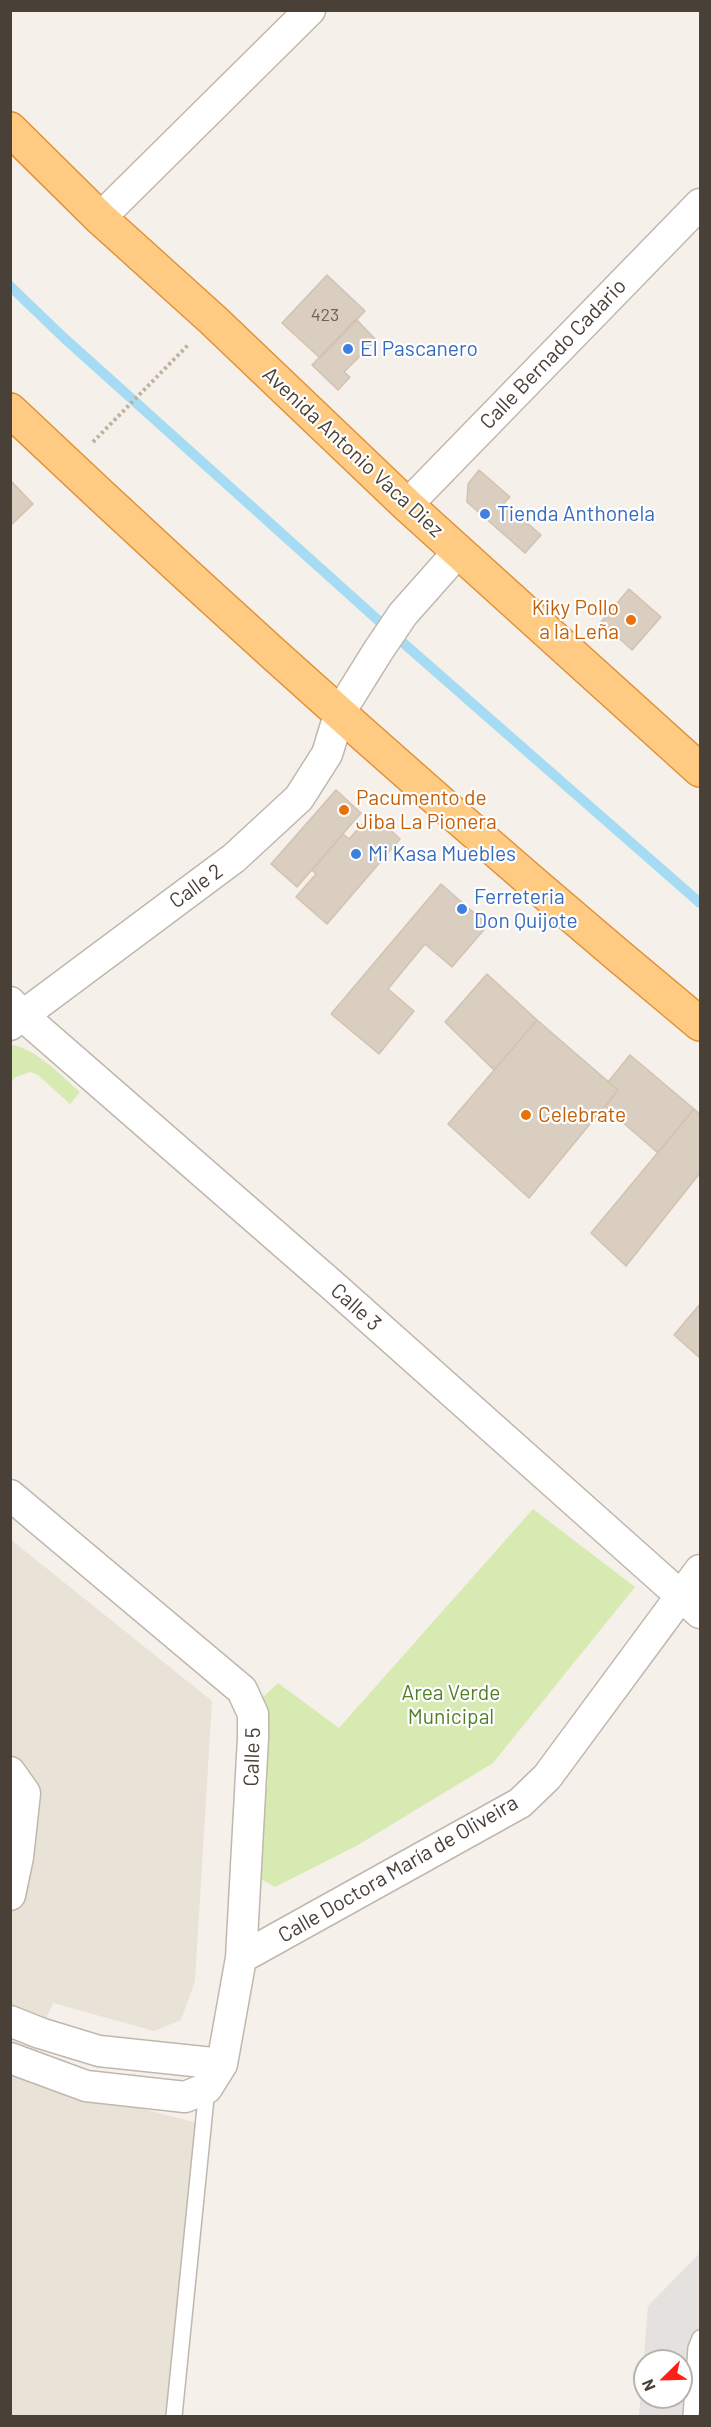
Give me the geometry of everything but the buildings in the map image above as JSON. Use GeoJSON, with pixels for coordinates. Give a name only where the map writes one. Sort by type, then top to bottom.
{"type":"FeatureCollection","features":[{"type":"Feature","properties":{"kind":"highway","name":"Avenida Antonio Vaca Diez"},"geometry":{"type":"LineString","coordinates":[[10,129],[100,218],[213,320],[407,505],[700,770]]}},
{"type":"Feature","properties":{"kind":"highway"},"geometry":{"type":"LineString","coordinates":[[10,410],[163,554],[340,712],[600,941],[700,1024]]}},
{"type":"Feature","properties":{"kind":"street"},"geometry":{"type":"LineString","coordinates":[[100,218],[310,10]]}},
{"type":"Feature","properties":{"kind":"street","name":"Calle Bernado Cadario"},"geometry":{"type":"LineString","coordinates":[[407,505],[700,204]]}},
{"type":"Feature","properties":{"kind":"street","name":"Calle 2"},"geometry":{"type":"LineString","coordinates":[[14,1014],[234,858],[299,798],[327,754],[340,712],[378,651],[403,614],[458,552]]}},
{"type":"Feature","properties":{"kind":"street","name":"Calle 3"},"geometry":{"type":"LineString","coordinates":[[14,1014],[332,1285],[690,1605]]}},
{"type":"Feature","properties":{"kind":"street","name":"Calle 5"},"geometry":{"type":"LineString","coordinates":[[10,1495],[242,1690],[253,1714],[241,1958],[214,2076]]}},
{"type":"Feature","properties":{"kind":"street","name":"Calle Doctora María de Oliveira"},"geometry":{"type":"LineString","coordinates":[[241,1958],[520,1803],[547,1777],[690,1605],[700,1570]]}},
{"type":"Feature","properties":{"kind":"street"},"geometry":{"type":"LineString","coordinates":[[10,1772],[25,1793],[18,1857],[10,1895]]}},
{"type":"Feature","properties":{"kind":"street"},"geometry":{"type":"LineString","coordinates":[[10,2021],[99,2051],[214,2076]]}},
{"type":"Feature","properties":{"kind":"street"},"geometry":{"type":"LineString","coordinates":[[10,2058],[86,2086],[185,2097],[214,2076]]}},
{"type":"Feature","properties":{"kind":"lane"},"geometry":{"type":"LineString","coordinates":[[174,2416],[214,2076]]}},
{"type":"Feature","properties":{"kind":"lane"},"geometry":{"type":"LineString","coordinates":[[691,2416],[696,2348],[700,2338]]}},
{"type":"Feature","properties":{"kind":"path"},"geometry":{"type":"LineString","coordinates":[[120,415],[213,320]]}},
{"type":"Feature","properties":{"kind":"shaded area"},"geometry":{"type":"Polygon","coordinates":[[[10,1539],[212,1701],[195,1981],[181,2020],[154,2031],[53,2003],[40,2033],[33,2068],[36,2081],[201,2124],[180,2416],[11,2416],[10,1539]]]}},
{"type":"Feature","properties":{"kind":"shaded area"},"geometry":{"type":"Polygon","coordinates":[[[700,2253],[700,2416],[639,2416],[640,2409],[693,2409],[693,2349],[644,2349],[648,2306],[700,2253]]]}},
{"type":"Feature","properties":{"kind":"green space"},"geometry":{"type":"Polygon","coordinates":[[[14,1045],[33,1053],[80,1092],[70,1104],[38,1075],[30,1072],[16,1077],[11,1082],[11,1047],[14,1045]]]}},
{"type":"Feature","properties":{"kind":"green space","name":"Area Verde Municipal"},"geometry":{"type":"Polygon","coordinates":[[[533,1509],[635,1587],[493,1763],[358,1845],[275,1887],[248,1872],[268,1782],[261,1699],[278,1683],[339,1728],[533,1509]]]}},
{"type":"Feature","properties":{"kind":"waterway"},"geometry":{"type":"LineString","coordinates":[[10,286],[63,337],[409,648],[700,903]]}},
{"type":"Feature","properties":{"kind":"place","name":"El Pascanero"},"geometry":{"type":"Point","coordinates":[348,349]}},
{"type":"Feature","properties":{"kind":"place","name":"Tienda Anthonela"},"geometry":{"type":"Point","coordinates":[485,514]}},
{"type":"Feature","properties":{"kind":"place","name":"Kiky Pollo a la Leña"},"geometry":{"type":"Point","coordinates":[631,620]}},
{"type":"Feature","properties":{"kind":"place","name":"Pacumento de Jiba La Pionera"},"geometry":{"type":"Point","coordinates":[344,810]}},
{"type":"Feature","properties":{"kind":"place","name":"Mi Kasa Muebles"},"geometry":{"type":"Point","coordinates":[356,854]}},
{"type":"Feature","properties":{"kind":"place","name":"Ferreteria Don Quijote"},"geometry":{"type":"Point","coordinates":[462,909]}},
{"type":"Feature","properties":{"kind":"place","name":"Celebrate"},"geometry":{"type":"Point","coordinates":[526,1115]}}]}
